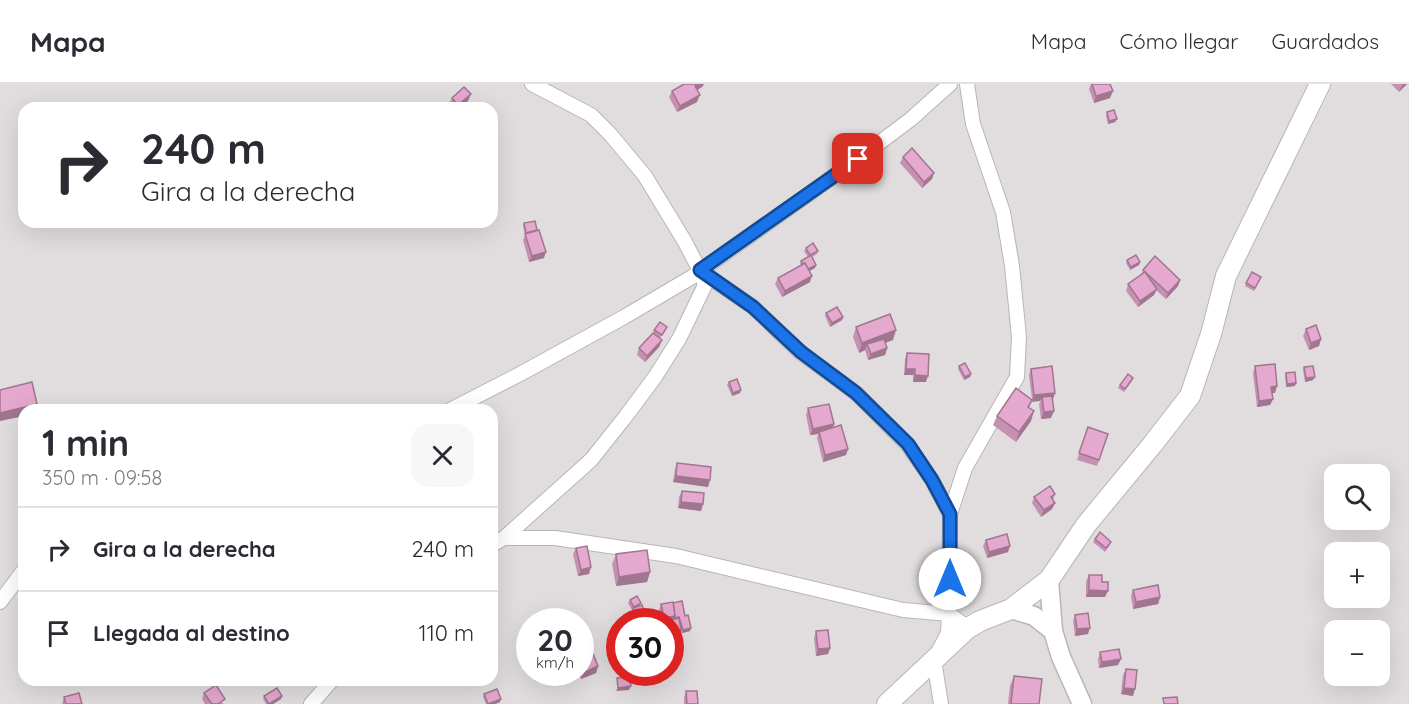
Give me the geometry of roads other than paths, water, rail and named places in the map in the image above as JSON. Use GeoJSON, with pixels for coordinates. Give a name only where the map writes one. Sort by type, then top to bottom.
{"type":"FeatureCollection","features":[{"type":"Feature","properties":{"kind":"main road"},"geometry":{"type":"LineString","coordinates":[[887,704],[968,628],[1011,609],[1049,580],[1086,525],[1190,396],[1226,276],[1320,84]]}},
{"type":"Feature","properties":{"kind":"street"},"geometry":{"type":"LineString","coordinates":[[498,542],[591,460],[655,377],[680,339],[705,285],[685,242],[645,176],[610,134],[591,115],[532,84]]}},
{"type":"Feature","properties":{"kind":"street"},"geometry":{"type":"LineString","coordinates":[[462,404],[624,317],[692,277],[858,159],[911,119],[950,84]]}},
{"type":"Feature","properties":{"kind":"street"},"geometry":{"type":"LineString","coordinates":[[940,704],[934,660],[948,633],[950,514],[965,468],[1017,377],[1018,337],[1012,266],[1003,212],[973,124],[967,84]]}},
{"type":"Feature","properties":{"kind":"street"},"geometry":{"type":"LineString","coordinates":[[700,270],[753,307],[801,352],[856,393],[908,444],[932,480],[950,514]]}},
{"type":"Feature","properties":{"kind":"street"},"geometry":{"type":"LineString","coordinates":[[498,542],[555,538],[676,556],[903,610],[949,614],[968,628]]}},
{"type":"Feature","properties":{"kind":"street"},"geometry":{"type":"LineString","coordinates":[[0,602],[18,578]]}},
{"type":"Feature","properties":{"kind":"street"},"geometry":{"type":"LineString","coordinates":[[1049,580],[1053,631],[1060,657],[1082,704]]}},
{"type":"Feature","properties":{"kind":"street"},"geometry":{"type":"LineString","coordinates":[[1011,609],[1034,616],[1053,631]]}},
{"type":"Feature","properties":{"kind":"street"},"geometry":{"type":"LineString","coordinates":[[311,704],[327,686]]}}]}
